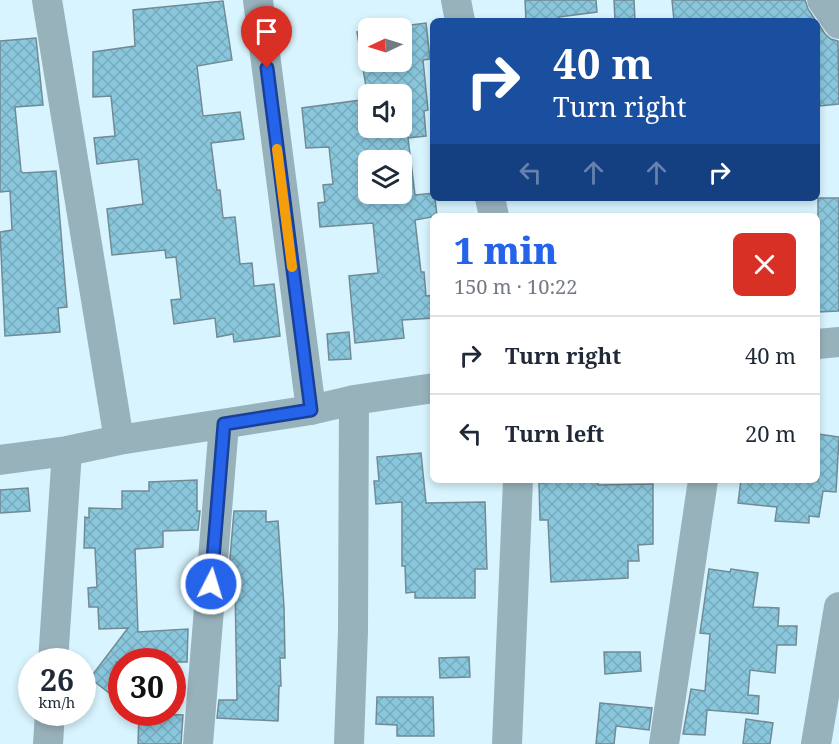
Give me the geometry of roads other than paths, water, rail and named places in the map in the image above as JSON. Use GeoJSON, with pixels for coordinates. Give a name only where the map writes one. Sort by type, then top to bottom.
{"type":"FeatureCollection","features":[{"type":"Feature","properties":{"kind":"street"},"geometry":{"type":"LineString","coordinates":[[47,0],[119,440]]}},
{"type":"Feature","properties":{"kind":"street"},"geometry":{"type":"LineString","coordinates":[[258,0],[311,410]]}},
{"type":"Feature","properties":{"kind":"street"},"geometry":{"type":"LineString","coordinates":[[456,0],[459,18]]}},
{"type":"Feature","properties":{"kind":"street"},"geometry":{"type":"LineString","coordinates":[[822,0],[839,24]]}},
{"type":"Feature","properties":{"kind":"street"},"geometry":{"type":"LineString","coordinates":[[820,344],[839,342]]}},
{"type":"Feature","properties":{"kind":"street"},"geometry":{"type":"LineString","coordinates":[[0,460],[67,451],[119,440],[430,389]]}},
{"type":"Feature","properties":{"kind":"street"},"geometry":{"type":"LineString","coordinates":[[349,744],[353,631],[354,400]]}},
{"type":"Feature","properties":{"kind":"street"},"geometry":{"type":"LineString","coordinates":[[198,744],[224,424]]}},
{"type":"Feature","properties":{"kind":"street"},"geometry":{"type":"LineString","coordinates":[[54,648],[67,451]]}},
{"type":"Feature","properties":{"kind":"street"},"geometry":{"type":"LineString","coordinates":[[507,744],[518,483]]}},
{"type":"Feature","properties":{"kind":"street"},"geometry":{"type":"LineString","coordinates":[[664,744],[702,483]]}},
{"type":"Feature","properties":{"kind":"street"},"geometry":{"type":"LineString","coordinates":[[816,744],[839,608]]}},
{"type":"Feature","properties":{"kind":"street"},"geometry":{"type":"LineString","coordinates":[[48,744],[49,726]]}}]}
